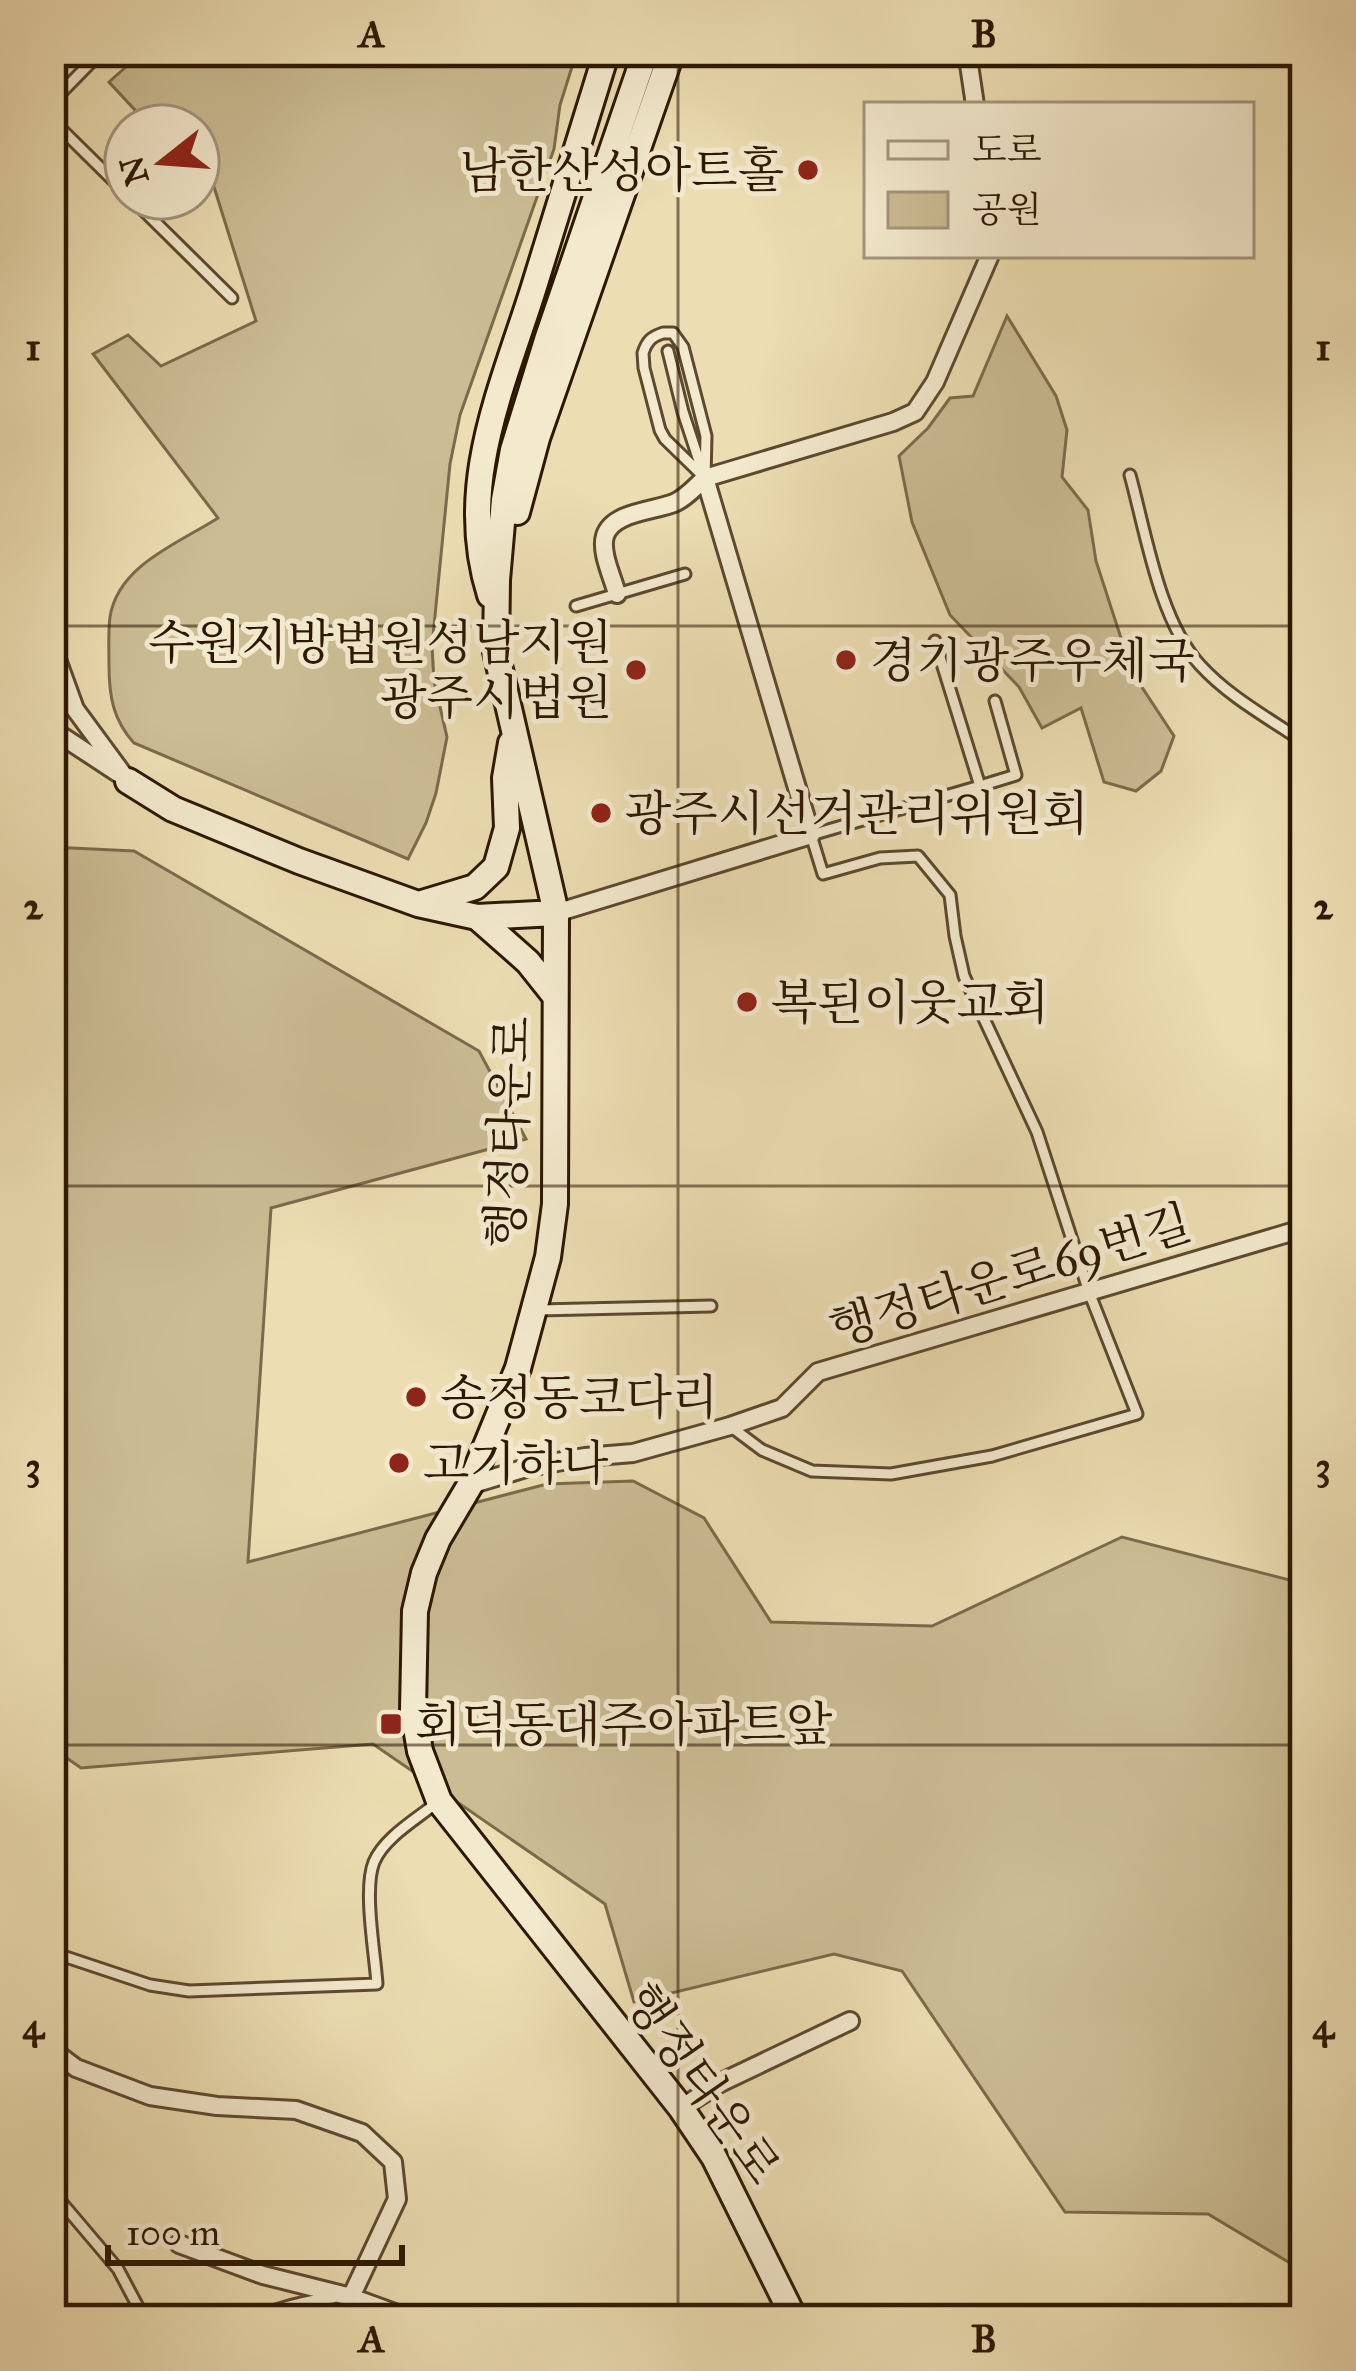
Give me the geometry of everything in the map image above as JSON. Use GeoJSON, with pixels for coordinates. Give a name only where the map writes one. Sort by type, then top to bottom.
{"type":"FeatureCollection","features":[{"type":"Feature","properties":{"kind":"street"},"geometry":{"type":"LineString","coordinates":[[496,614],[476,536],[492,414],[607,51]]}},
{"type":"Feature","properties":{"kind":"street","name":"행정타운로"},"geometry":{"type":"LineString","coordinates":[[646,51],[513,450],[504,500],[496,652],[556,914],[555,1204],[548,1257],[518,1369],[470,1485],[438,1538],[424,1573],[415,1611],[412,1710],[420,1750],[439,1801],[681,2108],[714,2157],[795,2320]]}},
{"type":"Feature","properties":{"kind":"street"},"geometry":{"type":"LineString","coordinates":[[496,614],[537,439],[672,51]]}},
{"type":"Feature","properties":{"kind":"street"},"geometry":{"type":"LineString","coordinates":[[968,51],[976,102]]}},
{"type":"Feature","properties":{"kind":"street"},"geometry":{"type":"LineString","coordinates":[[617,594],[604,547],[605,536],[620,520],[680,501],[705,478],[915,412],[935,382],[989,258]]}},
{"type":"Feature","properties":{"kind":"street"},"geometry":{"type":"LineString","coordinates":[[51,729],[173,809],[418,904],[477,917],[556,914],[811,835],[705,478]]}},
{"type":"Feature","properties":{"kind":"street"},"geometry":{"type":"LineString","coordinates":[[51,643],[75,709],[128,781]]}},
{"type":"Feature","properties":{"kind":"street"},"geometry":{"type":"LineString","coordinates":[[418,904],[475,887],[496,867],[507,828],[505,778],[513,728]]}},
{"type":"Feature","properties":{"kind":"street"},"geometry":{"type":"LineString","coordinates":[[477,917],[528,962],[555,996]]}},
{"type":"Feature","properties":{"kind":"street","name":"행정타운로69번길"},"geometry":{"type":"LineString","coordinates":[[470,1485],[529,1467],[633,1453],[730,1426],[782,1408],[818,1372],[1305,1228]]}},
{"type":"Feature","properties":{"kind":"street"},"geometry":{"type":"LineString","coordinates":[[681,2108],[850,2021]]}},
{"type":"Feature","properties":{"kind":"street"},"geometry":{"type":"LineString","coordinates":[[51,2049],[76,2068],[150,2096],[217,2107],[296,2110],[362,2134],[393,2162],[397,2199],[351,2297]]}},
{"type":"Feature","properties":{"kind":"street"},"geometry":{"type":"LineString","coordinates":[[178,2244],[263,2276],[351,2297],[414,2320]]}},
{"type":"Feature","properties":{"kind":"street"},"geometry":{"type":"LineString","coordinates":[[360,2320],[374,2306]]}},
{"type":"Feature","properties":{"kind":"lane"},"geometry":{"type":"LineString","coordinates":[[51,103],[102,51]]}},
{"type":"Feature","properties":{"kind":"lane"},"geometry":{"type":"LineString","coordinates":[[51,119],[102,169]]}},
{"type":"Feature","properties":{"kind":"lane"},"geometry":{"type":"LineString","coordinates":[[156,222],[232,298]]}},
{"type":"Feature","properties":{"kind":"lane"},"geometry":{"type":"LineString","coordinates":[[663,333],[673,333],[683,347],[706,436],[705,478],[665,439],[657,419],[643,353],[652,337],[663,333]]}},
{"type":"Feature","properties":{"kind":"lane"},"geometry":{"type":"LineString","coordinates":[[668,351],[705,478]]}},
{"type":"Feature","properties":{"kind":"lane"},"geometry":{"type":"LineString","coordinates":[[1130,475],[1171,622],[1199,664],[1232,694],[1305,743]]}},
{"type":"Feature","properties":{"kind":"lane"},"geometry":{"type":"LineString","coordinates":[[576,606],[686,574]]}},
{"type":"Feature","properties":{"kind":"lane"},"geometry":{"type":"LineString","coordinates":[[935,640],[980,786]]}},
{"type":"Feature","properties":{"kind":"lane"},"geometry":{"type":"LineString","coordinates":[[730,1426],[762,1450],[812,1471],[891,1474],[992,1456],[1137,1414],[1089,1292],[1037,1132],[964,976],[950,895],[918,856],[880,858],[823,874],[811,835],[1016,775],[995,701]]}},
{"type":"Feature","properties":{"kind":"lane"},"geometry":{"type":"LineString","coordinates":[[534,1310],[710,1306]]}},
{"type":"Feature","properties":{"kind":"lane"},"geometry":{"type":"LineString","coordinates":[[51,1952],[150,1985],[189,1991],[377,1984],[369,1885],[375,1861],[387,1844],[439,1801]]}},
{"type":"Feature","properties":{"kind":"lane"},"geometry":{"type":"LineString","coordinates":[[51,2190],[118,2269],[145,2320]]}},
{"type":"Feature","properties":{"kind":"lane"},"geometry":{"type":"LineString","coordinates":[[246,2320],[315,2300],[351,2297]]}},
{"type":"Feature","properties":{"kind":"green space"},"geometry":{"type":"Polygon","coordinates":[[[144,51],[577,51],[560,105],[554,149],[460,415],[450,464],[432,646],[434,681],[447,737],[436,793],[408,859],[134,743],[114,707],[109,635],[115,599],[152,557],[218,518],[93,354],[128,335],[161,366],[256,321],[222,213],[222,102],[128,102],[109,82],[144,51]]]}},
{"type":"Feature","properties":{"kind":"green space"},"geometry":{"type":"Polygon","coordinates":[[[1007,316],[1056,396],[1067,430],[1062,477],[1088,510],[1096,561],[1132,672],[1174,736],[1161,771],[1136,791],[1104,782],[1081,708],[1042,728],[1019,687],[950,615],[912,522],[899,456],[950,398],[973,396],[1007,316]]]}},
{"type":"Feature","properties":{"kind":"green space"},"geometry":{"type":"Polygon","coordinates":[[[51,847],[134,851],[479,1051],[526,1139],[271,1208],[248,1562],[547,1484],[633,1481],[704,1518],[771,1622],[932,1626],[1122,1537],[1305,1584],[1305,2272],[1208,2214],[1065,2212],[902,1971],[834,1954],[634,2002],[605,1904],[373,1744],[81,1768],[51,1747],[51,847]]]}},
{"type":"Feature","properties":{"kind":"place","name":"남한산성아트홀"},"geometry":{"type":"Point","coordinates":[808,170]}},
{"type":"Feature","properties":{"kind":"place","name":"경기광주우체국"},"geometry":{"type":"Point","coordinates":[846,660]}},
{"type":"Feature","properties":{"kind":"place","name":"수원지방법원성남지원 광주시법원"},"geometry":{"type":"Point","coordinates":[636,670]}},
{"type":"Feature","properties":{"kind":"place","name":"광주시선거관리위원회"},"geometry":{"type":"Point","coordinates":[601,813]}},
{"type":"Feature","properties":{"kind":"place","name":"복된이웃교회"},"geometry":{"type":"Point","coordinates":[747,1002]}},
{"type":"Feature","properties":{"kind":"place","name":"송정동코다리"},"geometry":{"type":"Point","coordinates":[416,1397]}},
{"type":"Feature","properties":{"kind":"place","name":"고기하나"},"geometry":{"type":"Point","coordinates":[399,1463]}},
{"type":"Feature","properties":{"kind":"place","name":"회덕동대주아파트앞"},"geometry":{"type":"Point","coordinates":[391,1724]}}]}
